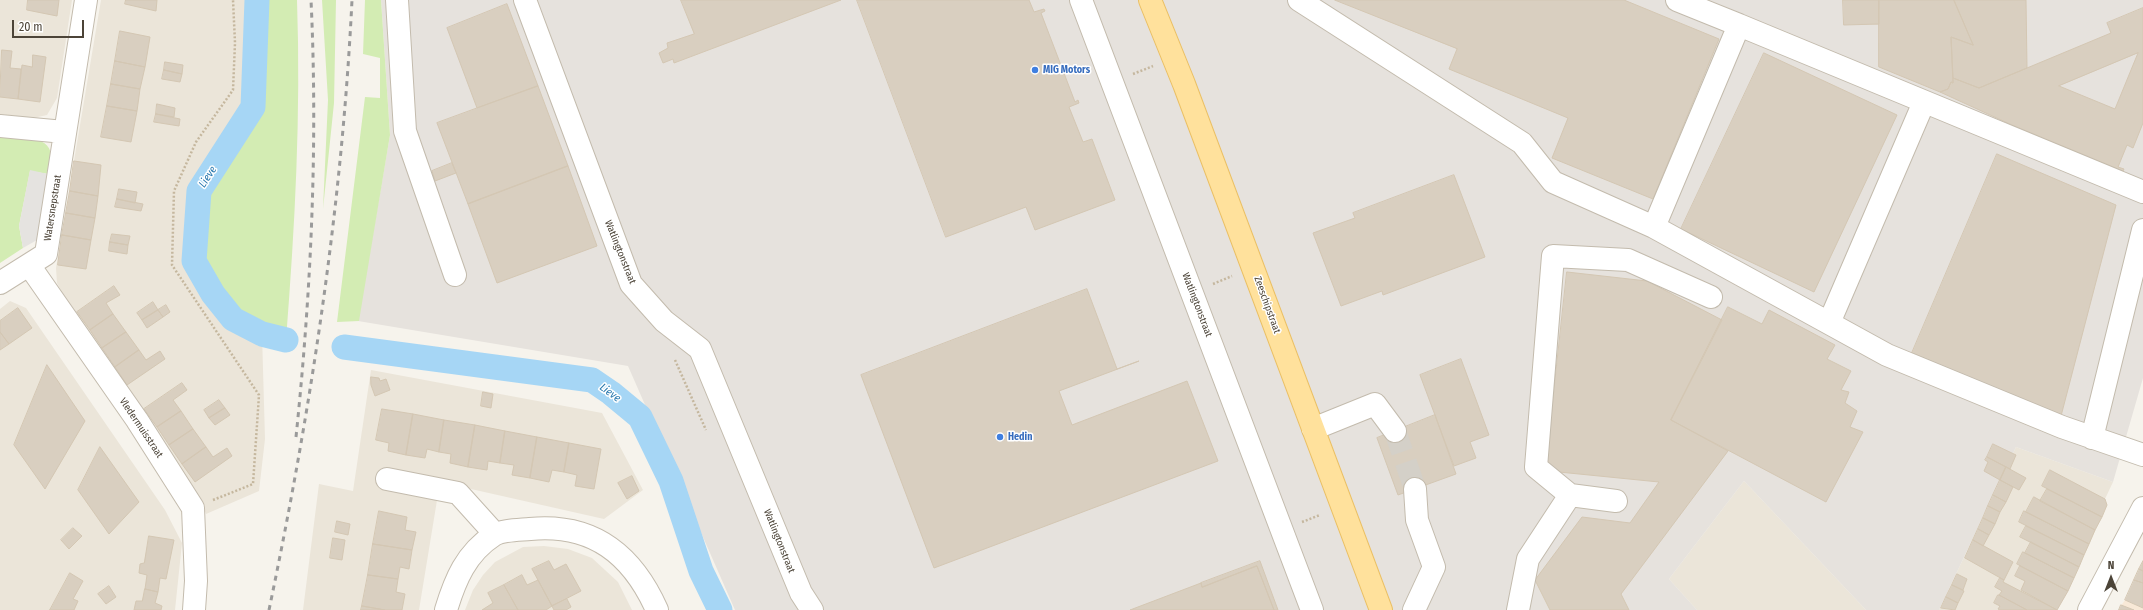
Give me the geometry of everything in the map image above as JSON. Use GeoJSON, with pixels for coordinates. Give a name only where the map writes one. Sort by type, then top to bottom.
{"type":"FeatureCollection","features":[{"type":"Feature","properties":{"kind":"main road","name":"Zeeschipstraat"},"geometry":{"type":"LineString","coordinates":[[1150,0],[1173,57],[1381,610]]}},
{"type":"Feature","properties":{"kind":"street","name":"Watersnepstraat"},"geometry":{"type":"LineString","coordinates":[[0,283],[46,254],[86,0]]}},
{"type":"Feature","properties":{"kind":"street"},"geometry":{"type":"LineString","coordinates":[[397,0],[405,131],[455,275]]}},
{"type":"Feature","properties":{"kind":"street","name":"Watlingtonstraat"},"geometry":{"type":"LineString","coordinates":[[526,0],[631,284],[664,321],[700,349],[801,593],[812,610]]}},
{"type":"Feature","properties":{"kind":"street","name":"Watlingtonstraat"},"geometry":{"type":"LineString","coordinates":[[1081,0],[1312,610]]}},
{"type":"Feature","properties":{"kind":"street"},"geometry":{"type":"LineString","coordinates":[[1299,0],[1522,142],[1553,182],[1654,227],[1887,355],[2092,438],[2143,455]]}},
{"type":"Feature","properties":{"kind":"street"},"geometry":{"type":"LineString","coordinates":[[1677,0],[2143,192]]}},
{"type":"Feature","properties":{"kind":"street"},"geometry":{"type":"LineString","coordinates":[[1654,227],[1739,25]]}},
{"type":"Feature","properties":{"kind":"street"},"geometry":{"type":"LineString","coordinates":[[1830,323],[1924,102]]}},
{"type":"Feature","properties":{"kind":"street"},"geometry":{"type":"LineString","coordinates":[[0,126],[64,132]]}},
{"type":"Feature","properties":{"kind":"street"},"geometry":{"type":"LineString","coordinates":[[2092,438],[2143,230]]}},
{"type":"Feature","properties":{"kind":"street"},"geometry":{"type":"LineString","coordinates":[[1616,501],[1570,495],[1536,467],[1553,256],[1628,260],[1711,296]]}},
{"type":"Feature","properties":{"kind":"street","name":"Vledermuisstraat"},"geometry":{"type":"LineString","coordinates":[[28,265],[137,420],[193,508]]}},
{"type":"Feature","properties":{"kind":"street"},"geometry":{"type":"LineString","coordinates":[[1313,429],[1375,404],[1396,431]]}},
{"type":"Feature","properties":{"kind":"street"},"geometry":{"type":"LineString","coordinates":[[387,479],[458,493],[495,534]]}},
{"type":"Feature","properties":{"kind":"street"},"geometry":{"type":"LineString","coordinates":[[1414,610],[1434,568],[1417,520],[1415,489]]}},
{"type":"Feature","properties":{"kind":"street"},"geometry":{"type":"LineString","coordinates":[[1518,610],[1528,559],[1570,495]]}},
{"type":"Feature","properties":{"kind":"street"},"geometry":{"type":"LineString","coordinates":[[193,508],[196,581],[194,610]]}},
{"type":"Feature","properties":{"kind":"street"},"geometry":{"type":"LineString","coordinates":[[2090,610],[2143,508]]}},
{"type":"Feature","properties":{"kind":"street"},"geometry":{"type":"LineString","coordinates":[[446,610],[460,569],[478,548],[495,534],[553,527],[580,532],[603,542],[625,561],[646,586],[657,610]]}},
{"type":"Feature","properties":{"kind":"path"},"geometry":{"type":"LineString","coordinates":[[193,508],[252,484],[259,395],[172,265],[174,192],[196,142],[233,90],[235,43],[233,0]]}},
{"type":"Feature","properties":{"kind":"path"},"geometry":{"type":"LineString","coordinates":[[1113,83],[1173,57]]}},
{"type":"Feature","properties":{"kind":"path"},"geometry":{"type":"LineString","coordinates":[[1192,293],[1252,267]]}},
{"type":"Feature","properties":{"kind":"path"},"geometry":{"type":"LineString","coordinates":[[673,354],[706,431]]}},
{"type":"Feature","properties":{"kind":"path"},"geometry":{"type":"LineString","coordinates":[[1281,530],[1342,507]]}},
{"type":"Feature","properties":{"kind":"shaded area"},"geometry":{"type":"Polygon","coordinates":[[[0,0],[72,0],[57,98],[47,115],[33,118],[0,114],[0,0]]]}},
{"type":"Feature","properties":{"kind":"shaded area"},"geometry":{"type":"Polygon","coordinates":[[[101,0],[257,0],[253,107],[199,191],[194,261],[213,294],[233,319],[262,334],[265,439],[259,491],[206,514],[201,501],[75,317],[57,283],[56,268],[101,0]]]}},
{"type":"Feature","properties":{"kind":"shaded area"},"geometry":{"type":"Polygon","coordinates":[[[381,0],[2143,0],[2143,378],[2113,482],[2016,447],[1939,610],[1866,610],[1744,481],[1669,579],[1697,610],[735,610],[628,366],[358,321],[390,135],[381,0]]]}},
{"type":"Feature","properties":{"kind":"shaded area"},"geometry":{"type":"Polygon","coordinates":[[[30,170],[48,174],[37,240],[23,248],[19,226],[30,170]]]}},
{"type":"Feature","properties":{"kind":"shaded area"},"geometry":{"type":"Polygon","coordinates":[[[10,301],[26,308],[165,510],[182,543],[175,610],[0,610],[0,309],[10,301]]]}},
{"type":"Feature","properties":{"kind":"shaded area"},"geometry":{"type":"Polygon","coordinates":[[[371,370],[602,413],[643,490],[604,519],[440,482],[419,610],[303,610],[319,484],[353,491],[371,370]]]}},
{"type":"Feature","properties":{"kind":"shaded area"},"geometry":{"type":"Polygon","coordinates":[[[2016,447],[2113,482],[2105,499],[2107,505],[2068,591],[2057,610],[1939,610],[2016,447]]]}},
{"type":"Feature","properties":{"kind":"shaded area"},"geometry":{"type":"Polygon","coordinates":[[[1744,481],[1866,610],[1697,610],[1669,579],[1744,481]]]}},
{"type":"Feature","properties":{"kind":"shaded area"},"geometry":{"type":"Polygon","coordinates":[[[544,546],[568,549],[592,558],[618,582],[632,610],[465,610],[473,590],[483,575],[495,562],[523,547],[544,546]]]}},
{"type":"Feature","properties":{"kind":"shaded area"},"geometry":{"type":"Polygon","coordinates":[[[2125,600],[2143,608],[2143,610],[2118,610],[2125,600]]]}},
{"type":"Feature","properties":{"kind":"green space"},"geometry":{"type":"Polygon","coordinates":[[[257,0],[297,0],[298,128],[286,340],[262,334],[233,319],[213,294],[194,261],[199,191],[253,107],[257,0]]]}},
{"type":"Feature","properties":{"kind":"green space"},"geometry":{"type":"Polygon","coordinates":[[[322,0],[336,0],[334,103],[323,209],[328,100],[322,0]]]}},
{"type":"Feature","properties":{"kind":"green space"},"geometry":{"type":"Polygon","coordinates":[[[365,0],[381,0],[390,135],[359,321],[337,322],[365,97],[380,98],[380,58],[363,54],[365,0]]]}},
{"type":"Feature","properties":{"kind":"green space"},"geometry":{"type":"Polygon","coordinates":[[[0,135],[38,140],[45,143],[49,148],[51,155],[48,174],[30,171],[19,226],[23,248],[0,263],[0,135]]]}},
{"type":"Feature","properties":{"kind":"building"},"geometry":{"type":"Polygon","coordinates":[[[28,0],[59,0],[57,16],[27,10],[28,0]]]}},
{"type":"Feature","properties":{"kind":"building"},"geometry":{"type":"Polygon","coordinates":[[[126,0],[157,0],[156,11],[125,4],[126,0]]]}},
{"type":"Feature","properties":{"kind":"building"},"geometry":{"type":"Polygon","coordinates":[[[681,0],[841,0],[674,63],[673,59],[663,63],[659,53],[668,48],[667,43],[694,34],[681,0]]]}},
{"type":"Feature","properties":{"kind":"building"},"geometry":{"type":"Polygon","coordinates":[[[857,0],[1029,0],[1034,12],[1044,9],[1045,11],[1041,13],[1075,102],[1078,100],[1079,103],[1069,107],[1083,142],[1092,139],[1115,200],[1035,230],[1026,207],[946,237],[857,0]]]}},
{"type":"Feature","properties":{"kind":"building"},"geometry":{"type":"Polygon","coordinates":[[[1335,0],[1624,0],[1719,39],[1653,199],[1552,158],[1568,118],[1449,69],[1457,49],[1335,0]]]}},
{"type":"Feature","properties":{"kind":"building"},"geometry":{"type":"Polygon","coordinates":[[[1843,0],[1879,0],[1879,24],[1844,25],[1843,0]]]}},
{"type":"Feature","properties":{"kind":"building"},"geometry":{"type":"Polygon","coordinates":[[[1879,0],[1954,0],[1973,45],[1951,37],[1953,83],[1951,82],[1948,89],[1940,92],[1879,67],[1879,0]]]}},
{"type":"Feature","properties":{"kind":"building"},"geometry":{"type":"Polygon","coordinates":[[[1954,0],[2026,0],[2027,68],[1979,88],[1953,78],[1951,37],[1973,45],[1954,0]]]}},
{"type":"Feature","properties":{"kind":"building"},"geometry":{"type":"Polygon","coordinates":[[[507,4],[538,86],[477,108],[447,28],[507,4]]]}},
{"type":"Feature","properties":{"kind":"building"},"geometry":{"type":"Polygon","coordinates":[[[2143,8],[2143,123],[2133,148],[2127,145],[2118,167],[2124,169],[2123,171],[2012,125],[1940,92],[1948,89],[1951,82],[1953,83],[1953,78],[1979,88],[2111,33],[2107,23],[2143,8]],[[2138,53],[2059,86],[2115,109],[2138,53]]]}},
{"type":"Feature","properties":{"kind":"building"},"geometry":{"type":"Polygon","coordinates":[[[120,31],[150,37],[145,67],[115,61],[120,31]]]}},
{"type":"Feature","properties":{"kind":"building"},"geometry":{"type":"Polygon","coordinates":[[[2,50],[12,51],[10,68],[21,69],[18,99],[0,97],[2,50]]]}},
{"type":"Feature","properties":{"kind":"building"},"geometry":{"type":"Polygon","coordinates":[[[1764,53],[1897,115],[1814,292],[1681,229],[1764,53]]]}},
{"type":"Feature","properties":{"kind":"building"},"geometry":{"type":"Polygon","coordinates":[[[33,55],[46,57],[40,102],[18,99],[22,65],[32,67],[33,55]]]}},
{"type":"Feature","properties":{"kind":"building"},"geometry":{"type":"Polygon","coordinates":[[[115,61],[145,67],[140,89],[111,84],[115,61]]]}},
{"type":"Feature","properties":{"kind":"building"},"geometry":{"type":"Polygon","coordinates":[[[165,62],[183,65],[182,74],[164,70],[165,62]]]}},
{"type":"Feature","properties":{"kind":"building"},"geometry":{"type":"Polygon","coordinates":[[[164,70],[182,74],[180,82],[162,79],[164,70]]]}},
{"type":"Feature","properties":{"kind":"building"},"geometry":{"type":"Polygon","coordinates":[[[111,84],[140,89],[137,111],[107,106],[111,84]]]}},
{"type":"Feature","properties":{"kind":"building"},"geometry":{"type":"Polygon","coordinates":[[[538,86],[568,166],[468,204],[437,123],[538,86]]]}},
{"type":"Feature","properties":{"kind":"building"},"geometry":{"type":"Polygon","coordinates":[[[157,104],[175,108],[174,117],[156,114],[157,104]]]}},
{"type":"Feature","properties":{"kind":"building"},"geometry":{"type":"Polygon","coordinates":[[[107,106],[137,111],[131,142],[101,137],[107,106]]]}},
{"type":"Feature","properties":{"kind":"building"},"geometry":{"type":"Polygon","coordinates":[[[156,114],[180,119],[179,126],[154,122],[156,114]]]}},
{"type":"Feature","properties":{"kind":"building"},"geometry":{"type":"Polygon","coordinates":[[[1997,154],[2116,205],[2061,416],[1912,353],[1997,154]]]}},
{"type":"Feature","properties":{"kind":"building"},"geometry":{"type":"Polygon","coordinates":[[[74,161],[101,165],[98,196],[70,191],[74,161]]]}},
{"type":"Feature","properties":{"kind":"building"},"geometry":{"type":"Polygon","coordinates":[[[452,163],[456,173],[435,181],[432,171],[452,163]]]}},
{"type":"Feature","properties":{"kind":"building"},"geometry":{"type":"Polygon","coordinates":[[[568,166],[597,246],[497,283],[468,204],[568,166]]]}},
{"type":"Feature","properties":{"kind":"building"},"geometry":{"type":"Polygon","coordinates":[[[1454,175],[1485,257],[1383,295],[1382,291],[1341,306],[1313,233],[1355,218],[1353,213],[1454,175]]]}},
{"type":"Feature","properties":{"kind":"building"},"geometry":{"type":"Polygon","coordinates":[[[119,189],[137,192],[135,203],[117,199],[119,189]]]}},
{"type":"Feature","properties":{"kind":"building"},"geometry":{"type":"Polygon","coordinates":[[[70,191],[98,196],[95,218],[66,213],[70,191]]]}},
{"type":"Feature","properties":{"kind":"building"},"geometry":{"type":"Polygon","coordinates":[[[117,199],[143,204],[141,211],[115,207],[117,199]]]}},
{"type":"Feature","properties":{"kind":"building"},"geometry":{"type":"Polygon","coordinates":[[[66,213],[95,218],[91,240],[62,235],[66,213]]]}},
{"type":"Feature","properties":{"kind":"building"},"geometry":{"type":"Polygon","coordinates":[[[112,234],[130,236],[128,245],[110,242],[112,234]]]}},
{"type":"Feature","properties":{"kind":"building"},"geometry":{"type":"Polygon","coordinates":[[[62,235],[91,240],[86,269],[58,265],[62,235]]]}},
{"type":"Feature","properties":{"kind":"building"},"geometry":{"type":"Polygon","coordinates":[[[110,242],[128,245],[127,254],[109,251],[110,242]]]}},
{"type":"Feature","properties":{"kind":"building"},"geometry":{"type":"Polygon","coordinates":[[[1567,272],[1647,281],[1722,320],[1671,420],[1728,451],[1621,594],[1629,610],[1550,610],[1535,580],[1582,517],[1630,523],[1659,482],[1549,471],[1546,465],[1567,272]]]}},
{"type":"Feature","properties":{"kind":"building"},"geometry":{"type":"Polygon","coordinates":[[[114,286],[120,295],[106,303],[113,314],[90,330],[77,312],[114,286]]]}},
{"type":"Feature","properties":{"kind":"building"},"geometry":{"type":"Polygon","coordinates":[[[1087,289],[1117,369],[1139,361],[1059,391],[1072,425],[1187,381],[1218,461],[934,568],[861,375],[1087,289]]]}},
{"type":"Feature","properties":{"kind":"building"},"geometry":{"type":"Polygon","coordinates":[[[153,302],[158,310],[142,320],[137,313],[153,302]]]}},
{"type":"Feature","properties":{"kind":"building"},"geometry":{"type":"Polygon","coordinates":[[[166,305],[170,312],[163,317],[158,310],[166,305]]]}},
{"type":"Feature","properties":{"kind":"building"},"geometry":{"type":"Polygon","coordinates":[[[1728,307],[1762,324],[1769,310],[1835,345],[1827,359],[1851,371],[1841,390],[1849,392],[1845,403],[1857,411],[1850,427],[1863,432],[1826,502],[1671,420],[1728,307]]]}},
{"type":"Feature","properties":{"kind":"building"},"geometry":{"type":"Polygon","coordinates":[[[18,308],[32,328],[9,344],[0,332],[0,321],[18,308]]]}},
{"type":"Feature","properties":{"kind":"building"},"geometry":{"type":"Polygon","coordinates":[[[158,310],[163,317],[147,328],[142,320],[158,310]]]}},
{"type":"Feature","properties":{"kind":"building"},"geometry":{"type":"Polygon","coordinates":[[[113,314],[126,332],[102,348],[90,330],[113,314]]]}},
{"type":"Feature","properties":{"kind":"building"},"geometry":{"type":"Polygon","coordinates":[[[0,332],[9,344],[0,350],[0,332]]]}},
{"type":"Feature","properties":{"kind":"building"},"geometry":{"type":"Polygon","coordinates":[[[126,332],[139,350],[115,367],[102,348],[126,332]]]}},
{"type":"Feature","properties":{"kind":"building"},"geometry":{"type":"Polygon","coordinates":[[[139,350],[146,360],[160,351],[165,359],[127,385],[115,367],[139,350]]]}},
{"type":"Feature","properties":{"kind":"building"},"geometry":{"type":"Polygon","coordinates":[[[1461,359],[1489,435],[1470,442],[1476,458],[1454,466],[1420,375],[1461,359]]]}},
{"type":"Feature","properties":{"kind":"building"},"geometry":{"type":"Polygon","coordinates":[[[47,365],[85,421],[45,489],[14,445],[47,365]]]}},
{"type":"Feature","properties":{"kind":"building"},"geometry":{"type":"Polygon","coordinates":[[[371,377],[379,378],[380,381],[386,379],[390,390],[375,396],[371,385],[371,377]]]}},
{"type":"Feature","properties":{"kind":"building"},"geometry":{"type":"Polygon","coordinates":[[[182,383],[187,390],[173,400],[181,411],[157,427],[144,409],[182,383]]]}},
{"type":"Feature","properties":{"kind":"building"},"geometry":{"type":"Polygon","coordinates":[[[483,392],[493,394],[491,408],[481,406],[483,392]]]}},
{"type":"Feature","properties":{"kind":"building"},"geometry":{"type":"Polygon","coordinates":[[[219,400],[225,408],[209,418],[204,410],[219,400]]]}},
{"type":"Feature","properties":{"kind":"building"},"geometry":{"type":"Polygon","coordinates":[[[225,408],[230,415],[215,425],[209,418],[225,408]]]}},
{"type":"Feature","properties":{"kind":"building"},"geometry":{"type":"Polygon","coordinates":[[[382,409],[413,414],[406,455],[388,451],[389,443],[376,440],[382,409]]]}},
{"type":"Feature","properties":{"kind":"building"},"geometry":{"type":"Polygon","coordinates":[[[181,411],[193,429],[169,445],[157,427],[181,411]]]}},
{"type":"Feature","properties":{"kind":"building"},"geometry":{"type":"Polygon","coordinates":[[[413,414],[444,420],[439,452],[427,449],[425,458],[406,455],[413,414]]]}},
{"type":"Feature","properties":{"kind":"building"},"geometry":{"type":"Polygon","coordinates":[[[1435,415],[1456,474],[1398,495],[1377,438],[1435,415]]]}},
{"type":"Feature","properties":{"kind":"building"},"geometry":{"type":"Polygon","coordinates":[[[444,420],[475,425],[468,467],[450,463],[451,454],[439,452],[444,420]]]}},
{"type":"Feature","properties":{"kind":"building"},"geometry":{"type":"Polygon","coordinates":[[[475,425],[505,431],[500,463],[488,461],[487,470],[468,467],[475,425]]]}},
{"type":"Feature","properties":{"kind":"building"},"geometry":{"type":"Polygon","coordinates":[[[193,429],[206,447],[182,464],[169,445],[193,429]]]}},
{"type":"Feature","properties":{"kind":"building"},"geometry":{"type":"Polygon","coordinates":[[[505,431],[537,437],[530,478],[512,475],[514,465],[500,463],[505,431]]]}},
{"type":"Feature","properties":{"kind":"building"},"geometry":{"type":"Polygon","coordinates":[[[537,437],[569,443],[564,472],[552,470],[549,482],[530,478],[537,437]]]}},
{"type":"Feature","properties":{"kind":"building"},"geometry":{"type":"Polygon","coordinates":[[[569,443],[601,449],[594,489],[575,486],[577,475],[564,472],[569,443]]]}},
{"type":"Feature","properties":{"kind":"building"},"geometry":{"type":"Polygon","coordinates":[[[1993,444],[2016,455],[2010,469],[1987,457],[1993,444]]]}},
{"type":"Feature","properties":{"kind":"building"},"geometry":{"type":"Polygon","coordinates":[[[100,447],[139,502],[109,534],[78,490],[100,447]]]}},
{"type":"Feature","properties":{"kind":"building"},"geometry":{"type":"Polygon","coordinates":[[[206,447],[213,457],[227,448],[232,456],[195,482],[182,464],[206,447]]]}},
{"type":"Feature","properties":{"kind":"building"},"geometry":{"type":"Polygon","coordinates":[[[1987,457],[2006,467],[2000,480],[1984,471],[1988,462],[1985,460],[1987,457]]]}},
{"type":"Feature","properties":{"kind":"building"},"geometry":{"type":"Polygon","coordinates":[[[2006,467],[2026,478],[2019,490],[2000,480],[2006,467]]]}},
{"type":"Feature","properties":{"kind":"building"},"geometry":{"type":"Polygon","coordinates":[[[2050,470],[2105,499],[2107,505],[2102,517],[2042,486],[2050,470]]]}},
{"type":"Feature","properties":{"kind":"building"},"geometry":{"type":"Polygon","coordinates":[[[632,476],[639,491],[627,499],[618,483],[632,476]]]}},
{"type":"Feature","properties":{"kind":"building"},"geometry":{"type":"Polygon","coordinates":[[[2000,480],[2013,487],[2006,502],[1993,495],[2000,480]]]}},
{"type":"Feature","properties":{"kind":"building"},"geometry":{"type":"Polygon","coordinates":[[[2047,489],[2102,517],[2095,530],[2040,501],[2047,489]]]}},
{"type":"Feature","properties":{"kind":"building"},"geometry":{"type":"Polygon","coordinates":[[[1993,495],[2006,502],[2000,512],[1988,506],[1993,495]]]}},
{"type":"Feature","properties":{"kind":"building"},"geometry":{"type":"Polygon","coordinates":[[[2034,497],[2095,530],[2089,544],[2026,512],[2034,497]]]}},
{"type":"Feature","properties":{"kind":"building"},"geometry":{"type":"Polygon","coordinates":[[[1988,506],[2000,512],[1995,524],[1983,518],[1988,506]]]}},
{"type":"Feature","properties":{"kind":"building"},"geometry":{"type":"Polygon","coordinates":[[[379,511],[407,517],[405,530],[416,532],[412,550],[373,544],[379,511]]]}},
{"type":"Feature","properties":{"kind":"building"},"geometry":{"type":"Polygon","coordinates":[[[2024,511],[2089,544],[2084,555],[2019,522],[2024,511]]]}},
{"type":"Feature","properties":{"kind":"building"},"geometry":{"type":"Polygon","coordinates":[[[1983,518],[1995,524],[1989,535],[1978,529],[1983,518]]]}},
{"type":"Feature","properties":{"kind":"building"},"geometry":{"type":"Polygon","coordinates":[[[337,521],[350,524],[348,535],[335,532],[337,521]]]}},
{"type":"Feature","properties":{"kind":"building"},"geometry":{"type":"Polygon","coordinates":[[[2026,526],[2084,555],[2079,567],[2020,537],[2026,526]]]}},
{"type":"Feature","properties":{"kind":"building"},"geometry":{"type":"Polygon","coordinates":[[[73,528],[82,536],[69,549],[61,540],[73,528]]]}},
{"type":"Feature","properties":{"kind":"building"},"geometry":{"type":"Polygon","coordinates":[[[1978,529],[1989,535],[1983,546],[1973,540],[1978,529]]]}},
{"type":"Feature","properties":{"kind":"building"},"geometry":{"type":"Polygon","coordinates":[[[149,536],[174,540],[166,579],[160,578],[158,592],[145,589],[147,575],[139,573],[140,564],[144,563],[149,536]]]}},
{"type":"Feature","properties":{"kind":"building"},"geometry":{"type":"Polygon","coordinates":[[[333,538],[345,540],[342,560],[330,558],[333,538]]]}},
{"type":"Feature","properties":{"kind":"building"},"geometry":{"type":"Polygon","coordinates":[[[1973,540],[2013,562],[2004,580],[1965,558],[1973,540]]]}},
{"type":"Feature","properties":{"kind":"building"},"geometry":{"type":"Polygon","coordinates":[[[2031,542],[2079,567],[2074,578],[2025,553],[2031,542]]]}},
{"type":"Feature","properties":{"kind":"building"},"geometry":{"type":"Polygon","coordinates":[[[373,544],[412,550],[409,569],[400,567],[398,579],[368,575],[373,544]]]}},
{"type":"Feature","properties":{"kind":"building"},"geometry":{"type":"Polygon","coordinates":[[[2023,552],[2074,578],[2068,591],[2017,564],[2023,552]]]}},
{"type":"Feature","properties":{"kind":"building"},"geometry":{"type":"Polygon","coordinates":[[[549,561],[554,570],[566,564],[581,591],[552,606],[532,569],[549,561]]]}},
{"type":"Feature","properties":{"kind":"building"},"geometry":{"type":"Polygon","coordinates":[[[1260,561],[1278,610],[1274,610],[1257,566],[1202,587],[1201,583],[1260,561]]]}},
{"type":"Feature","properties":{"kind":"building"},"geometry":{"type":"Polygon","coordinates":[[[2143,561],[2143,571],[2139,569],[2143,561]]]}},
{"type":"Feature","properties":{"kind":"building"},"geometry":{"type":"Polygon","coordinates":[[[1257,566],[1274,610],[1130,610],[1201,583],[1202,587],[1257,566]]]}},
{"type":"Feature","properties":{"kind":"building"},"geometry":{"type":"Polygon","coordinates":[[[2020,566],[2068,591],[2057,610],[2021,590],[2025,581],[2015,576],[2020,566]]]}},
{"type":"Feature","properties":{"kind":"building"},"geometry":{"type":"Polygon","coordinates":[[[2139,569],[2143,571],[2143,583],[2134,580],[2139,569]]]}},
{"type":"Feature","properties":{"kind":"building"},"geometry":{"type":"Polygon","coordinates":[[[70,573],[83,581],[73,599],[78,601],[74,610],[50,610],[70,573]]]}},
{"type":"Feature","properties":{"kind":"building"},"geometry":{"type":"Polygon","coordinates":[[[1957,574],[1967,579],[1963,590],[1952,585],[1957,574]]]}},
{"type":"Feature","properties":{"kind":"building"},"geometry":{"type":"Polygon","coordinates":[[[368,575],[398,579],[396,592],[405,594],[402,610],[385,610],[362,606],[368,575]]]}},
{"type":"Feature","properties":{"kind":"building"},"geometry":{"type":"Polygon","coordinates":[[[522,575],[527,585],[538,580],[552,606],[546,610],[518,610],[504,585],[522,575]]]}},
{"type":"Feature","properties":{"kind":"building"},"geometry":{"type":"Polygon","coordinates":[[[2000,578],[2004,580],[2003,582],[2057,610],[2027,610],[1999,595],[2002,591],[1995,587],[2000,578]]]}},
{"type":"Feature","properties":{"kind":"building"},"geometry":{"type":"Polygon","coordinates":[[[2134,580],[2143,583],[2143,608],[2125,600],[2134,580]]]}},
{"type":"Feature","properties":{"kind":"building"},"geometry":{"type":"Polygon","coordinates":[[[504,585],[518,610],[482,610],[493,603],[488,593],[504,585]]]}},
{"type":"Feature","properties":{"kind":"building"},"geometry":{"type":"Polygon","coordinates":[[[1952,585],[1964,591],[1958,603],[1946,597],[1952,585]]]}},
{"type":"Feature","properties":{"kind":"building"},"geometry":{"type":"Polygon","coordinates":[[[109,586],[116,597],[106,604],[98,594],[109,586]]]}},
{"type":"Feature","properties":{"kind":"building"},"geometry":{"type":"Polygon","coordinates":[[[145,589],[158,592],[155,603],[162,606],[161,610],[134,610],[136,601],[142,601],[145,589]]]}},
{"type":"Feature","properties":{"kind":"building"},"geometry":{"type":"Polygon","coordinates":[[[1998,595],[2027,610],[1998,609],[2000,606],[1994,603],[1998,595]]]}},
{"type":"Feature","properties":{"kind":"building"},"geometry":{"type":"Polygon","coordinates":[[[1946,597],[1958,603],[1955,610],[1941,608],[1946,597]]]}},
{"type":"Feature","properties":{"kind":"building"},"geometry":{"type":"Polygon","coordinates":[[[567,599],[571,607],[566,610],[554,610],[552,606],[567,599]]]}},
{"type":"Feature","properties":{"kind":"building"},"geometry":{"type":"Polygon","coordinates":[[[2121,605],[2134,610],[2119,610],[2121,605]]]}},
{"type":"Feature","properties":{"kind":"building"},"geometry":{"type":"Polygon","coordinates":[[[362,606],[385,610],[361,610],[362,606]]]}},
{"type":"Feature","properties":{"kind":"waterway","name":"Lieve"},"geometry":{"type":"LineString","coordinates":[[257,0],[253,107],[199,191],[194,261],[213,294],[233,319],[262,334],[286,340]]}},
{"type":"Feature","properties":{"kind":"waterway","name":"Lieve"},"geometry":{"type":"LineString","coordinates":[[344,347],[592,380],[611,393],[640,417],[671,481],[701,571],[720,610]]}},
{"type":"Feature","properties":{"kind":"tunnel"},"geometry":{"type":"LineString","coordinates":[[1395,431],[1415,489]]}},
{"type":"Feature","properties":{"kind":"railway"},"geometry":{"type":"LineString","coordinates":[[296,437],[306,328],[312,219],[314,109],[311,0]]}},
{"type":"Feature","properties":{"kind":"railway"},"geometry":{"type":"LineString","coordinates":[[269,610],[298,459],[322,306],[341,154],[352,0]]}},
{"type":"Feature","properties":{"kind":"place","name":"MIG Motors"},"geometry":{"type":"Point","coordinates":[1035,70]}},
{"type":"Feature","properties":{"kind":"place","name":"Hedin"},"geometry":{"type":"Point","coordinates":[1000,437]}}]}
